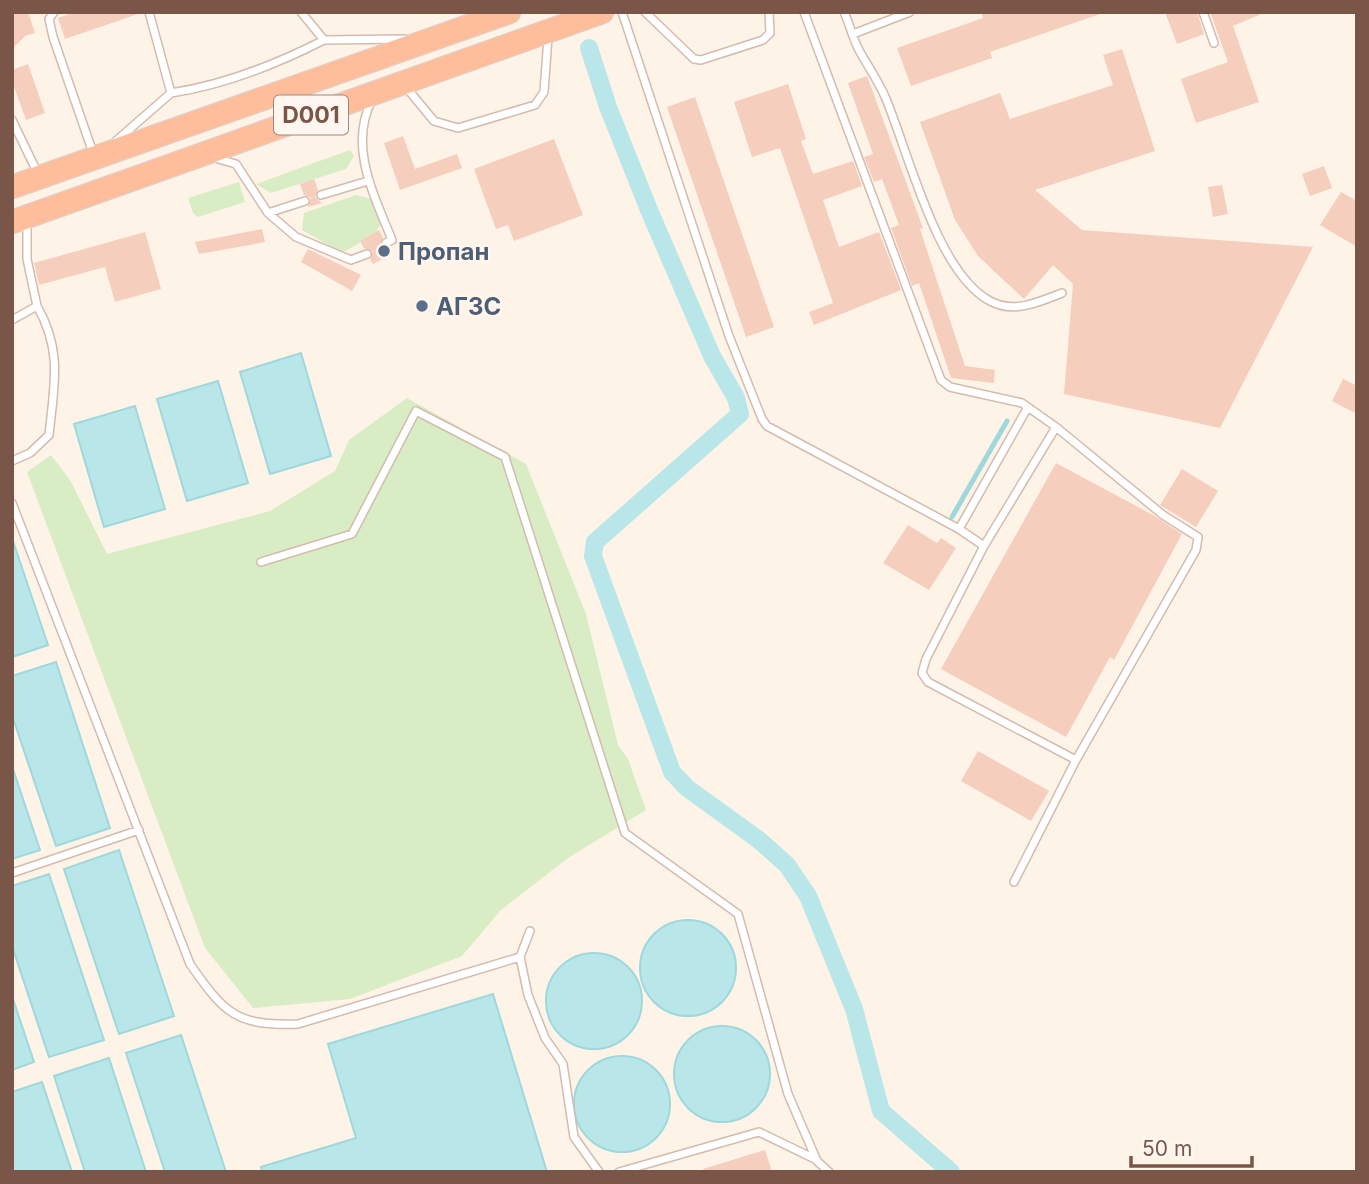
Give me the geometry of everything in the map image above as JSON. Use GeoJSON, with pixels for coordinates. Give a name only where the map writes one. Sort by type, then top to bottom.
{"type":"FeatureCollection","features":[{"type":"Feature","properties":{"kind":"highway","name":"D001"},"geometry":{"type":"LineString","coordinates":[[12,187],[509,12]]}},
{"type":"Feature","properties":{"kind":"highway","name":"D001"},"geometry":{"type":"LineString","coordinates":[[20,218],[602,12]]}},
{"type":"Feature","properties":{"kind":"highway"},"geometry":{"type":"LineString","coordinates":[[274,95],[284,124]]}},
{"type":"Feature","properties":{"kind":"lane"},"geometry":{"type":"LineString","coordinates":[[54,12],[49,19],[54,37],[97,158],[171,93],[201,88],[298,54],[324,40],[434,39]]}},
{"type":"Feature","properties":{"kind":"lane"},"geometry":{"type":"LineString","coordinates":[[149,12],[171,93]]}},
{"type":"Feature","properties":{"kind":"lane"},"geometry":{"type":"LineString","coordinates":[[301,12],[324,40]]}},
{"type":"Feature","properties":{"kind":"lane"},"geometry":{"type":"LineString","coordinates":[[622,12],[729,336],[762,419],[767,426],[959,529],[984,546]]}},
{"type":"Feature","properties":{"kind":"lane"},"geometry":{"type":"LineString","coordinates":[[645,12],[694,59],[701,60],[763,40],[770,33],[769,12]]}},
{"type":"Feature","properties":{"kind":"lane"},"geometry":{"type":"LineString","coordinates":[[804,12],[941,380],[950,387],[991,394],[1028,407],[1163,514],[1198,537],[1196,550],[1076,760],[1014,882]]}},
{"type":"Feature","properties":{"kind":"lane"},"geometry":{"type":"LineString","coordinates":[[845,12],[853,34],[886,98],[941,243],[965,285],[991,303],[1013,307],[1031,306],[1062,293]]}},
{"type":"Feature","properties":{"kind":"lane"},"geometry":{"type":"LineString","coordinates":[[853,34],[910,12]]}},
{"type":"Feature","properties":{"kind":"lane"},"geometry":{"type":"LineString","coordinates":[[1203,12],[1214,43]]}},
{"type":"Feature","properties":{"kind":"lane"},"geometry":{"type":"LineString","coordinates":[[403,82],[434,121],[458,128],[535,105],[544,92],[548,31]]}},
{"type":"Feature","properties":{"kind":"lane"},"geometry":{"type":"LineString","coordinates":[[377,92],[364,116],[361,136],[368,181],[392,240],[386,243]]}},
{"type":"Feature","properties":{"kind":"lane"},"geometry":{"type":"LineString","coordinates":[[12,120],[40,177]]}},
{"type":"Feature","properties":{"kind":"lane"},"geometry":{"type":"LineString","coordinates":[[201,154],[236,164],[268,213],[296,237],[351,260],[367,254]]}},
{"type":"Feature","properties":{"kind":"lane"},"geometry":{"type":"LineString","coordinates":[[321,195],[368,181]]}},
{"type":"Feature","properties":{"kind":"lane"},"geometry":{"type":"LineString","coordinates":[[268,213],[304,201]]}},
{"type":"Feature","properties":{"kind":"lane"},"geometry":{"type":"LineString","coordinates":[[12,461],[30,453],[49,435],[56,360],[50,328],[37,306],[20,218]]}},
{"type":"Feature","properties":{"kind":"lane"},"geometry":{"type":"LineString","coordinates":[[12,320],[37,306]]}},
{"type":"Feature","properties":{"kind":"lane"},"geometry":{"type":"LineString","coordinates":[[959,529],[1028,407]]}},
{"type":"Feature","properties":{"kind":"lane"},"geometry":{"type":"LineString","coordinates":[[261,562],[352,534],[416,411],[505,457],[625,834],[738,914],[788,1094],[817,1161]]}},
{"type":"Feature","properties":{"kind":"lane"},"geometry":{"type":"LineString","coordinates":[[1056,428],[984,546],[926,659],[922,673],[928,682],[1076,760]]}},
{"type":"Feature","properties":{"kind":"lane"},"geometry":{"type":"LineString","coordinates":[[12,503],[190,964],[212,995],[237,1018],[263,1025],[298,1024],[520,957]]}},
{"type":"Feature","properties":{"kind":"lane"},"geometry":{"type":"LineString","coordinates":[[12,873],[139,830]]}},
{"type":"Feature","properties":{"kind":"lane"},"geometry":{"type":"LineString","coordinates":[[530,931],[520,957],[528,995],[545,1038],[563,1064],[574,1137],[599,1172]]}},
{"type":"Feature","properties":{"kind":"lane"},"geometry":{"type":"LineString","coordinates":[[619,1172],[759,1132],[817,1161],[829,1172]]}},
{"type":"Feature","properties":{"kind":"green space"},"geometry":{"type":"Polygon","coordinates":[[[350,150],[354,156],[346,169],[271,193],[256,184],[350,150]]]}},
{"type":"Feature","properties":{"kind":"green space"},"geometry":{"type":"Polygon","coordinates":[[[239,182],[245,202],[198,217],[193,213],[188,198],[239,182]]]}},
{"type":"Feature","properties":{"kind":"green space"},"geometry":{"type":"Polygon","coordinates":[[[356,195],[372,199],[381,224],[375,234],[342,253],[302,230],[304,213],[356,195]]]}},
{"type":"Feature","properties":{"kind":"green space"},"geometry":{"type":"Polygon","coordinates":[[[407,398],[526,464],[586,614],[618,745],[628,759],[646,810],[568,858],[501,910],[462,956],[350,999],[253,1008],[205,948],[27,472],[51,455],[70,480],[107,554],[270,511],[335,471],[349,440],[407,398]]]}},
{"type":"Feature","properties":{"kind":"water"},"geometry":{"type":"Polygon","coordinates":[[[301,353],[331,456],[270,474],[240,372],[301,353]]]}},
{"type":"Feature","properties":{"kind":"water"},"geometry":{"type":"Polygon","coordinates":[[[218,381],[248,483],[187,501],[157,399],[218,381]]]}},
{"type":"Feature","properties":{"kind":"water"},"geometry":{"type":"Polygon","coordinates":[[[135,406],[165,509],[104,527],[74,424],[135,406]]]}},
{"type":"Feature","properties":{"kind":"water"},"geometry":{"type":"Polygon","coordinates":[[[12,538],[48,645],[12,657],[12,538]]]}},
{"type":"Feature","properties":{"kind":"water"},"geometry":{"type":"Polygon","coordinates":[[[56,662],[110,828],[56,846],[12,715],[12,676],[56,662]]]}},
{"type":"Feature","properties":{"kind":"water"},"geometry":{"type":"Polygon","coordinates":[[[12,766],[40,850],[12,859],[12,766]]]}},
{"type":"Feature","properties":{"kind":"water"},"geometry":{"type":"Polygon","coordinates":[[[119,850],[174,1016],[119,1034],[64,869],[119,850]]]}},
{"type":"Feature","properties":{"kind":"water"},"geometry":{"type":"Polygon","coordinates":[[[49,874],[104,1040],[49,1057],[12,946],[12,886],[49,874]]]}},
{"type":"Feature","properties":{"kind":"water"},"geometry":{"type":"Polygon","coordinates":[[[688,920],[706,924],[722,934],[732,950],[736,968],[732,986],[722,1002],[706,1012],[688,1016],[670,1012],[654,1002],[644,986],[640,968],[644,950],[654,934],[670,924],[688,920]]]}},
{"type":"Feature","properties":{"kind":"water"},"geometry":{"type":"Polygon","coordinates":[[[594,953],[612,957],[628,967],[638,983],[642,1001],[638,1019],[628,1035],[612,1045],[594,1049],[576,1045],[560,1035],[550,1019],[546,1001],[550,983],[560,967],[576,957],[594,953]]]}},
{"type":"Feature","properties":{"kind":"water"},"geometry":{"type":"Polygon","coordinates":[[[493,994],[547,1172],[262,1172],[261,1167],[356,1138],[328,1044],[493,994]]]}},
{"type":"Feature","properties":{"kind":"water"},"geometry":{"type":"Polygon","coordinates":[[[12,996],[34,1062],[12,1070],[12,996]]]}},
{"type":"Feature","properties":{"kind":"water"},"geometry":{"type":"Polygon","coordinates":[[[722,1026],[740,1030],[756,1040],[766,1056],[770,1074],[766,1092],[756,1108],[740,1118],[722,1122],[704,1118],[688,1108],[678,1092],[674,1074],[678,1056],[688,1040],[704,1030],[722,1026]]]}},
{"type":"Feature","properties":{"kind":"water"},"geometry":{"type":"Polygon","coordinates":[[[181,1035],[226,1172],[165,1172],[126,1053],[181,1035]]]}},
{"type":"Feature","properties":{"kind":"water"},"geometry":{"type":"Polygon","coordinates":[[[622,1056],[640,1060],[656,1070],[666,1086],[670,1104],[666,1122],[656,1138],[640,1148],[622,1152],[604,1148],[588,1138],[578,1122],[574,1104],[578,1086],[588,1070],[604,1060],[622,1056]]]}},
{"type":"Feature","properties":{"kind":"water"},"geometry":{"type":"Polygon","coordinates":[[[109,1058],[146,1172],[85,1172],[54,1076],[109,1058]]]}},
{"type":"Feature","properties":{"kind":"water"},"geometry":{"type":"Polygon","coordinates":[[[42,1082],[72,1172],[12,1172],[12,1092],[42,1082]]]}},
{"type":"Feature","properties":{"kind":"building"},"geometry":{"type":"Polygon","coordinates":[[[12,12],[28,12],[35,33],[25,36],[12,49],[12,12]]]}},
{"type":"Feature","properties":{"kind":"building"},"geometry":{"type":"Polygon","coordinates":[[[75,12],[138,14],[65,39],[58,18],[75,12]]]}},
{"type":"Feature","properties":{"kind":"building"},"geometry":{"type":"Polygon","coordinates":[[[981,12],[1100,14],[990,52],[992,58],[911,86],[897,48],[983,18],[981,12]]]}},
{"type":"Feature","properties":{"kind":"building"},"geometry":{"type":"Polygon","coordinates":[[[1165,12],[1197,12],[1204,34],[1177,44],[1165,12]]]}},
{"type":"Feature","properties":{"kind":"building"},"geometry":{"type":"Polygon","coordinates":[[[1210,12],[1266,12],[1233,26],[1259,102],[1196,123],[1181,79],[1228,62],[1210,12]]]}},
{"type":"Feature","properties":{"kind":"building"},"geometry":{"type":"Polygon","coordinates":[[[1122,49],[1155,151],[1035,190],[1082,230],[1313,247],[1220,428],[1064,394],[1073,284],[1053,265],[1024,299],[978,256],[955,220],[920,122],[1000,93],[1010,119],[1113,85],[1103,55],[1122,49]]]}},
{"type":"Feature","properties":{"kind":"building"},"geometry":{"type":"Polygon","coordinates":[[[28,64],[45,113],[26,120],[12,81],[12,70],[28,64]]]}},
{"type":"Feature","properties":{"kind":"building"},"geometry":{"type":"Polygon","coordinates":[[[867,76],[923,228],[920,229],[965,366],[995,370],[994,383],[951,378],[919,283],[912,286],[891,228],[899,225],[882,179],[874,182],[864,157],[873,154],[848,83],[867,76]]]}},
{"type":"Feature","properties":{"kind":"building"},"geometry":{"type":"Polygon","coordinates":[[[788,84],[806,139],[801,141],[813,174],[853,161],[862,186],[823,200],[839,247],[879,232],[901,290],[814,325],[809,312],[833,303],[780,148],[752,157],[734,102],[788,84]]]}},
{"type":"Feature","properties":{"kind":"building"},"geometry":{"type":"Polygon","coordinates":[[[695,97],[774,327],[746,337],[667,107],[695,97]]]}},
{"type":"Feature","properties":{"kind":"building"},"geometry":{"type":"Polygon","coordinates":[[[403,136],[415,169],[457,154],[462,168],[400,190],[384,143],[403,136]]]}},
{"type":"Feature","properties":{"kind":"building"},"geometry":{"type":"Polygon","coordinates":[[[554,139],[583,215],[514,241],[508,225],[496,229],[474,169],[554,139]]]}},
{"type":"Feature","properties":{"kind":"building"},"geometry":{"type":"Polygon","coordinates":[[[1324,166],[1332,188],[1310,196],[1302,174],[1324,166]]]}},
{"type":"Feature","properties":{"kind":"building"},"geometry":{"type":"Polygon","coordinates":[[[314,179],[318,190],[315,197],[322,203],[308,207],[311,198],[304,195],[300,184],[314,179]]]}},
{"type":"Feature","properties":{"kind":"building"},"geometry":{"type":"Polygon","coordinates":[[[1222,185],[1228,214],[1213,217],[1208,187],[1222,185]]]}},
{"type":"Feature","properties":{"kind":"building"},"geometry":{"type":"Polygon","coordinates":[[[1341,192],[1357,201],[1357,247],[1320,225],[1341,192]]]}},
{"type":"Feature","properties":{"kind":"building"},"geometry":{"type":"Polygon","coordinates":[[[262,229],[265,242],[199,254],[195,242],[262,229]]]}},
{"type":"Feature","properties":{"kind":"building"},"geometry":{"type":"Polygon","coordinates":[[[379,230],[383,238],[381,246],[389,248],[392,254],[373,264],[370,259],[372,251],[364,248],[360,241],[379,230]]]}},
{"type":"Feature","properties":{"kind":"building"},"geometry":{"type":"Polygon","coordinates":[[[145,232],[161,289],[115,302],[105,267],[39,285],[34,263],[145,232]]]}},
{"type":"Feature","properties":{"kind":"building"},"geometry":{"type":"Polygon","coordinates":[[[308,249],[361,275],[352,291],[301,262],[308,249]]]}},
{"type":"Feature","properties":{"kind":"building"},"geometry":{"type":"Polygon","coordinates":[[[1343,379],[1357,386],[1357,414],[1332,401],[1343,379]]]}},
{"type":"Feature","properties":{"kind":"building"},"geometry":{"type":"Polygon","coordinates":[[[1056,463],[1153,515],[1182,534],[1114,660],[1110,657],[1066,737],[941,669],[1056,463]]]}},
{"type":"Feature","properties":{"kind":"building"},"geometry":{"type":"Polygon","coordinates":[[[1182,469],[1218,491],[1196,527],[1160,505],[1182,469]]]}},
{"type":"Feature","properties":{"kind":"building"},"geometry":{"type":"Polygon","coordinates":[[[908,525],[937,543],[941,538],[956,548],[929,590],[883,563],[908,525]]]}},
{"type":"Feature","properties":{"kind":"building"},"geometry":{"type":"Polygon","coordinates":[[[978,751],[1049,791],[1031,821],[961,781],[978,751]]]}},
{"type":"Feature","properties":{"kind":"building"},"geometry":{"type":"Polygon","coordinates":[[[765,1150],[772,1172],[704,1172],[703,1169],[765,1150]]]}},
{"type":"Feature","properties":{"kind":"waterway"},"geometry":{"type":"LineString","coordinates":[[589,48],[608,107],[649,210],[712,356],[736,398],[740,414],[595,542],[593,556],[672,772],[687,788],[759,840],[787,865],[808,896],[854,1009],[881,1111],[951,1172]]}},
{"type":"Feature","properties":{"kind":"waterway"},"geometry":{"type":"LineString","coordinates":[[952,517],[1007,421]]}},
{"type":"Feature","properties":{"kind":"place","name":"Пропан"},"geometry":{"type":"Point","coordinates":[384,251]}},
{"type":"Feature","properties":{"kind":"place","name":"АГЗС"},"geometry":{"type":"Point","coordinates":[422,306]}}]}
